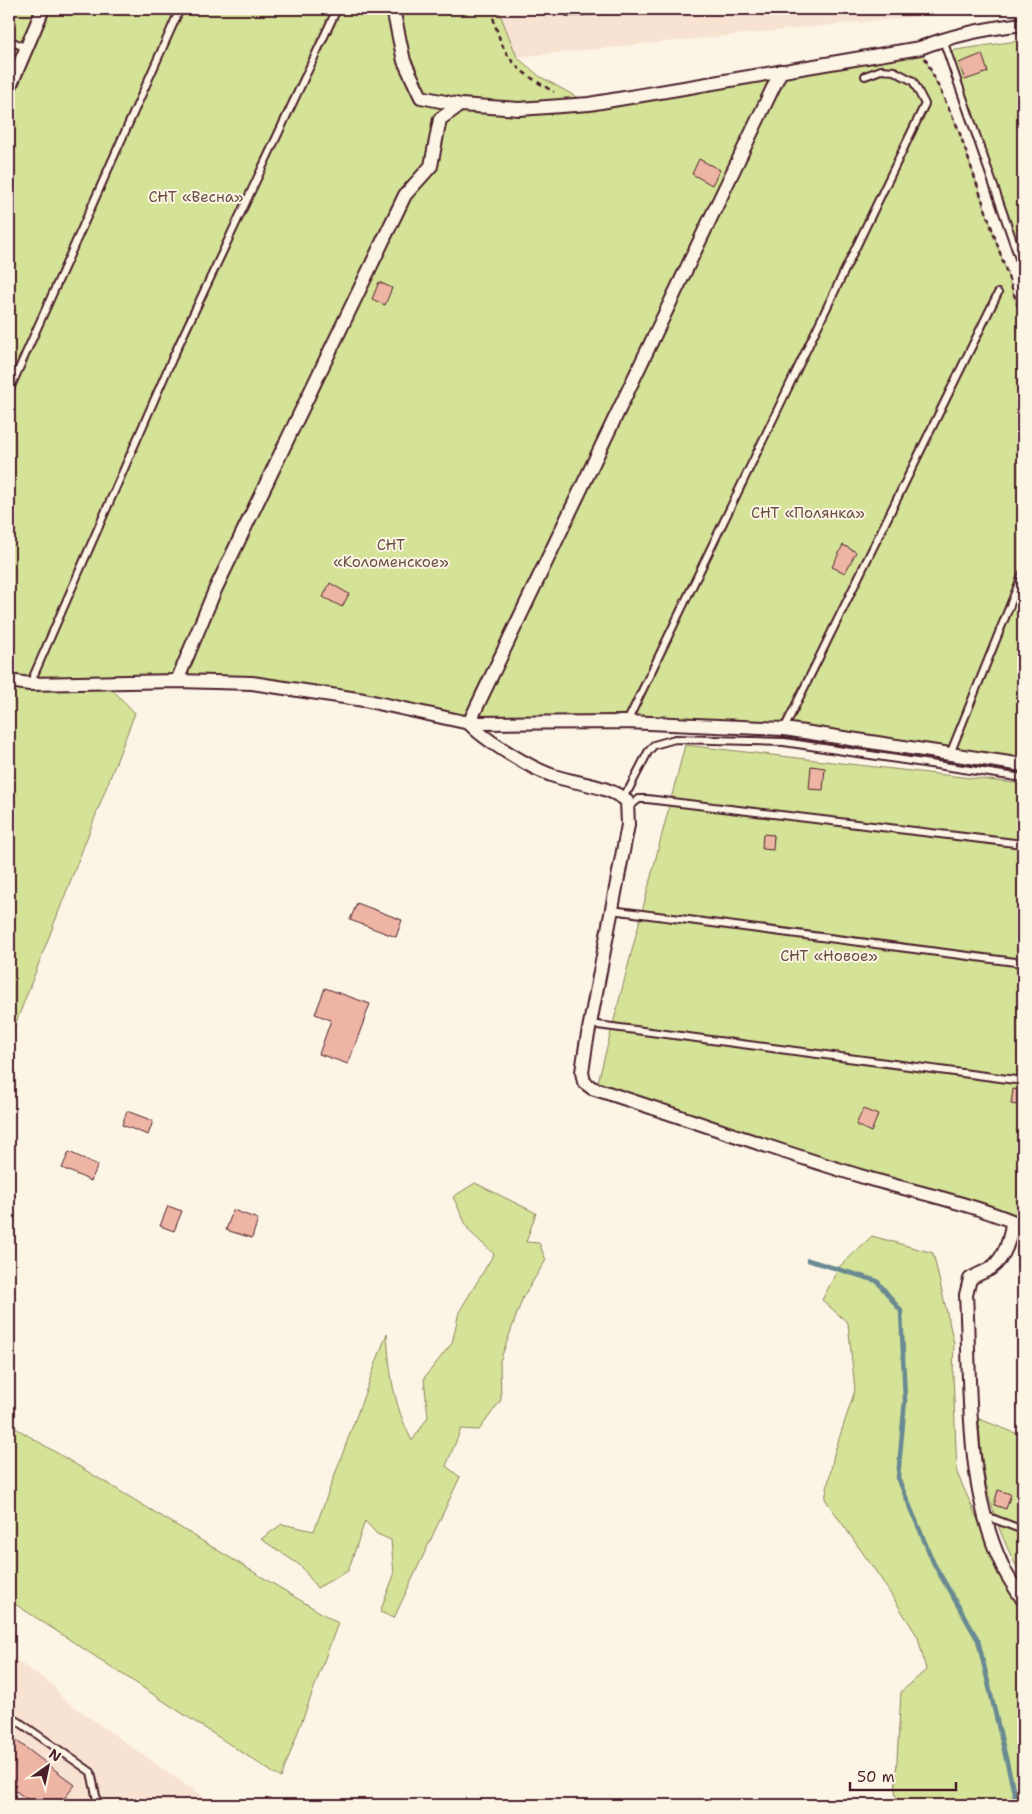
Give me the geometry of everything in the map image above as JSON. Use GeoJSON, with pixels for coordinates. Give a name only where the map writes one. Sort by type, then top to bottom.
{"type":"FeatureCollection","features":[{"type":"Feature","properties":{"kind":"street"},"geometry":{"type":"LineString","coordinates":[[9,88],[43,9]]}},
{"type":"Feature","properties":{"kind":"street"},"geometry":{"type":"LineString","coordinates":[[393,9],[404,61],[421,97],[460,105],[519,110],[588,104],[920,48],[943,40],[1023,24]]}},
{"type":"Feature","properties":{"kind":"street"},"geometry":{"type":"LineString","coordinates":[[469,723],[781,71]]}},
{"type":"Feature","properties":{"kind":"street"},"geometry":{"type":"LineString","coordinates":[[177,681],[215,590],[405,195],[431,166],[440,119],[460,105]]}},
{"type":"Feature","properties":{"kind":"street"},"geometry":{"type":"LineString","coordinates":[[9,681],[30,684],[177,681],[252,683],[364,700],[469,723],[627,722],[784,730],[1023,764]]}},
{"type":"Feature","properties":{"kind":"street"},"geometry":{"type":"LineString","coordinates":[[469,723],[480,736],[552,776],[615,792],[627,801],[628,825],[590,1024],[582,1072],[584,1082],[592,1088],[839,1169],[982,1209],[1012,1221],[1012,1233],[1001,1255],[992,1267],[970,1279],[966,1295],[976,1481],[984,1515],[1002,1565],[1023,1600]]}},
{"type":"Feature","properties":{"kind":"lane"},"geometry":{"type":"LineString","coordinates":[[9,391],[180,9]]}},
{"type":"Feature","properties":{"kind":"lane"},"geometry":{"type":"LineString","coordinates":[[30,684],[173,357],[337,9]]}},
{"type":"Feature","properties":{"kind":"lane"},"geometry":{"type":"LineString","coordinates":[[568,12],[621,9]]}},
{"type":"Feature","properties":{"kind":"lane"},"geometry":{"type":"LineString","coordinates":[[9,40],[26,48]]}},
{"type":"Feature","properties":{"kind":"lane"},"geometry":{"type":"LineString","coordinates":[[943,40],[1023,270]]}},
{"type":"Feature","properties":{"kind":"lane"},"geometry":{"type":"LineString","coordinates":[[627,722],[925,104],[913,81],[901,74],[881,70],[865,76]]}},
{"type":"Feature","properties":{"kind":"lane"},"geometry":{"type":"LineString","coordinates":[[784,730],[998,293]]}},
{"type":"Feature","properties":{"kind":"lane"},"geometry":{"type":"LineString","coordinates":[[950,754],[1023,573]]}},
{"type":"Feature","properties":{"kind":"lane"},"geometry":{"type":"LineString","coordinates":[[621,797],[628,790],[648,752],[654,745],[675,738],[784,742],[1023,778]]}},
{"type":"Feature","properties":{"kind":"lane"},"geometry":{"type":"LineString","coordinates":[[628,808],[639,799],[647,798],[1023,844]]}},
{"type":"Feature","properties":{"kind":"lane"},"geometry":{"type":"LineString","coordinates":[[611,910],[1023,963]]}},
{"type":"Feature","properties":{"kind":"lane"},"geometry":{"type":"LineString","coordinates":[[590,1024],[1023,1082]]}},
{"type":"Feature","properties":{"kind":"lane"},"geometry":{"type":"LineString","coordinates":[[984,1515],[1023,1530]]}},
{"type":"Feature","properties":{"kind":"lane"},"geometry":{"type":"LineString","coordinates":[[9,1715],[91,1772],[98,1805]]}},
{"type":"Feature","properties":{"kind":"path"},"geometry":{"type":"LineString","coordinates":[[491,9],[506,55],[522,74],[558,94]]}},
{"type":"Feature","properties":{"kind":"path"},"geometry":{"type":"LineString","coordinates":[[920,48],[958,128],[1023,320]]}},
{"type":"Feature","properties":{"kind":"shaded area"},"geometry":{"type":"Polygon","coordinates":[[[498,9],[992,9],[517,57],[498,9]]]}},
{"type":"Feature","properties":{"kind":"shaded area"},"geometry":{"type":"Polygon","coordinates":[[[9,1655],[54,1686],[63,1699],[215,1805],[9,1805],[9,1655]]]}},
{"type":"Feature","properties":{"kind":"green space"},"geometry":{"type":"Polygon","coordinates":[[[9,9],[498,9],[517,57],[539,76],[589,104],[920,48],[958,128],[1023,321],[1023,765],[784,729],[469,723],[252,683],[105,682],[135,713],[9,1041],[9,9]]]}},
{"type":"Feature","properties":{"kind":"green space"},"geometry":{"type":"Polygon","coordinates":[[[1023,40],[1023,270],[949,51],[1023,40]]]}},
{"type":"Feature","properties":{"kind":"green space","name":"СНТ «Новое»"},"geometry":{"type":"Polygon","coordinates":[[[685,745],[1023,784],[1023,1218],[833,1164],[598,1082],[685,745]]]}},
{"type":"Feature","properties":{"kind":"green space"},"geometry":{"type":"Polygon","coordinates":[[[475,1183],[536,1213],[526,1242],[539,1243],[546,1260],[523,1297],[500,1361],[501,1400],[479,1430],[461,1429],[446,1466],[460,1477],[394,1618],[380,1612],[394,1575],[391,1540],[377,1534],[365,1521],[348,1571],[317,1588],[301,1566],[261,1539],[282,1524],[314,1531],[387,1333],[393,1388],[400,1414],[412,1441],[428,1417],[424,1378],[452,1343],[459,1312],[494,1254],[469,1231],[453,1197],[475,1183]]]}},
{"type":"Feature","properties":{"kind":"green space"},"geometry":{"type":"Polygon","coordinates":[[[872,1236],[933,1253],[954,1343],[953,1374],[957,1473],[1002,1574],[1023,1615],[1023,1805],[900,1805],[895,1794],[901,1692],[926,1670],[918,1637],[881,1579],[825,1499],[834,1454],[855,1390],[848,1323],[822,1300],[839,1267],[872,1236]]]}},
{"type":"Feature","properties":{"kind":"green space"},"geometry":{"type":"Polygon","coordinates":[[[979,1419],[1023,1436],[1023,1579],[1004,1540],[990,1502],[982,1462],[979,1419]]]}},
{"type":"Feature","properties":{"kind":"green space"},"geometry":{"type":"Polygon","coordinates":[[[9,1424],[338,1623],[281,1778],[9,1600],[9,1424]]]}},
{"type":"Feature","properties":{"kind":"building"},"geometry":{"type":"Polygon","coordinates":[[[982,54],[988,72],[965,80],[959,63],[982,54]]]}},
{"type":"Feature","properties":{"kind":"building"},"geometry":{"type":"Polygon","coordinates":[[[699,159],[720,170],[712,185],[692,174],[699,159]]]}},
{"type":"Feature","properties":{"kind":"building"},"geometry":{"type":"Polygon","coordinates":[[[379,282],[392,288],[385,305],[372,299],[379,282]]]}},
{"type":"Feature","properties":{"kind":"building"},"geometry":{"type":"Polygon","coordinates":[[[843,545],[856,552],[845,573],[832,567],[843,545]]]}},
{"type":"Feature","properties":{"kind":"building"},"geometry":{"type":"Polygon","coordinates":[[[330,583],[349,594],[342,607],[323,597],[330,583]]]}},
{"type":"Feature","properties":{"kind":"building"},"geometry":{"type":"Polygon","coordinates":[[[811,766],[825,768],[823,790],[809,789],[811,766]]]}},
{"type":"Feature","properties":{"kind":"building"},"geometry":{"type":"Polygon","coordinates":[[[763,834],[774,835],[773,850],[762,849],[763,834]]]}},
{"type":"Feature","properties":{"kind":"building"},"geometry":{"type":"Polygon","coordinates":[[[357,903],[402,920],[396,937],[350,920],[357,903]]]}},
{"type":"Feature","properties":{"kind":"building"},"geometry":{"type":"Polygon","coordinates":[[[325,988],[370,1004],[348,1064],[319,1054],[331,1020],[315,1014],[325,988]]]}},
{"type":"Feature","properties":{"kind":"building"},"geometry":{"type":"Polygon","coordinates":[[[1013,1089],[1023,1091],[1023,1106],[1011,1104],[1013,1089]]]}},
{"type":"Feature","properties":{"kind":"building"},"geometry":{"type":"Polygon","coordinates":[[[863,1109],[878,1115],[871,1132],[856,1125],[863,1109]]]}},
{"type":"Feature","properties":{"kind":"building"},"geometry":{"type":"Polygon","coordinates":[[[127,1111],[153,1121],[148,1135],[122,1125],[127,1111]]]}},
{"type":"Feature","properties":{"kind":"building"},"geometry":{"type":"Polygon","coordinates":[[[69,1152],[98,1165],[91,1181],[62,1168],[69,1152]]]}},
{"type":"Feature","properties":{"kind":"building"},"geometry":{"type":"Polygon","coordinates":[[[168,1206],[182,1211],[174,1231],[160,1226],[168,1206]]]}},
{"type":"Feature","properties":{"kind":"building"},"geometry":{"type":"Polygon","coordinates":[[[233,1210],[258,1219],[252,1238],[226,1230],[233,1210]]]}},
{"type":"Feature","properties":{"kind":"building"},"geometry":{"type":"Polygon","coordinates":[[[998,1490],[1011,1494],[1006,1509],[994,1505],[998,1490]]]}},
{"type":"Feature","properties":{"kind":"building"},"geometry":{"type":"Polygon","coordinates":[[[9,1735],[75,1785],[59,1805],[35,1805],[9,1786],[9,1735]]]}},
{"type":"Feature","properties":{"kind":"waterway"},"geometry":{"type":"LineString","coordinates":[[808,1260],[877,1281],[901,1311],[905,1400],[898,1478],[934,1564],[978,1640],[1017,1805]]}},
{"type":"Feature","properties":{"kind":"park label","name":"СНТ «Весна»"},"geometry":{"type":"Point","coordinates":[196,197]}},
{"type":"Feature","properties":{"kind":"park label","name":"СНТ «Полянка»"},"geometry":{"type":"Point","coordinates":[808,513]}},
{"type":"Feature","properties":{"kind":"park label","name":"СНТ «Коломенское»"},"geometry":{"type":"Point","coordinates":[391,554]}}]}
